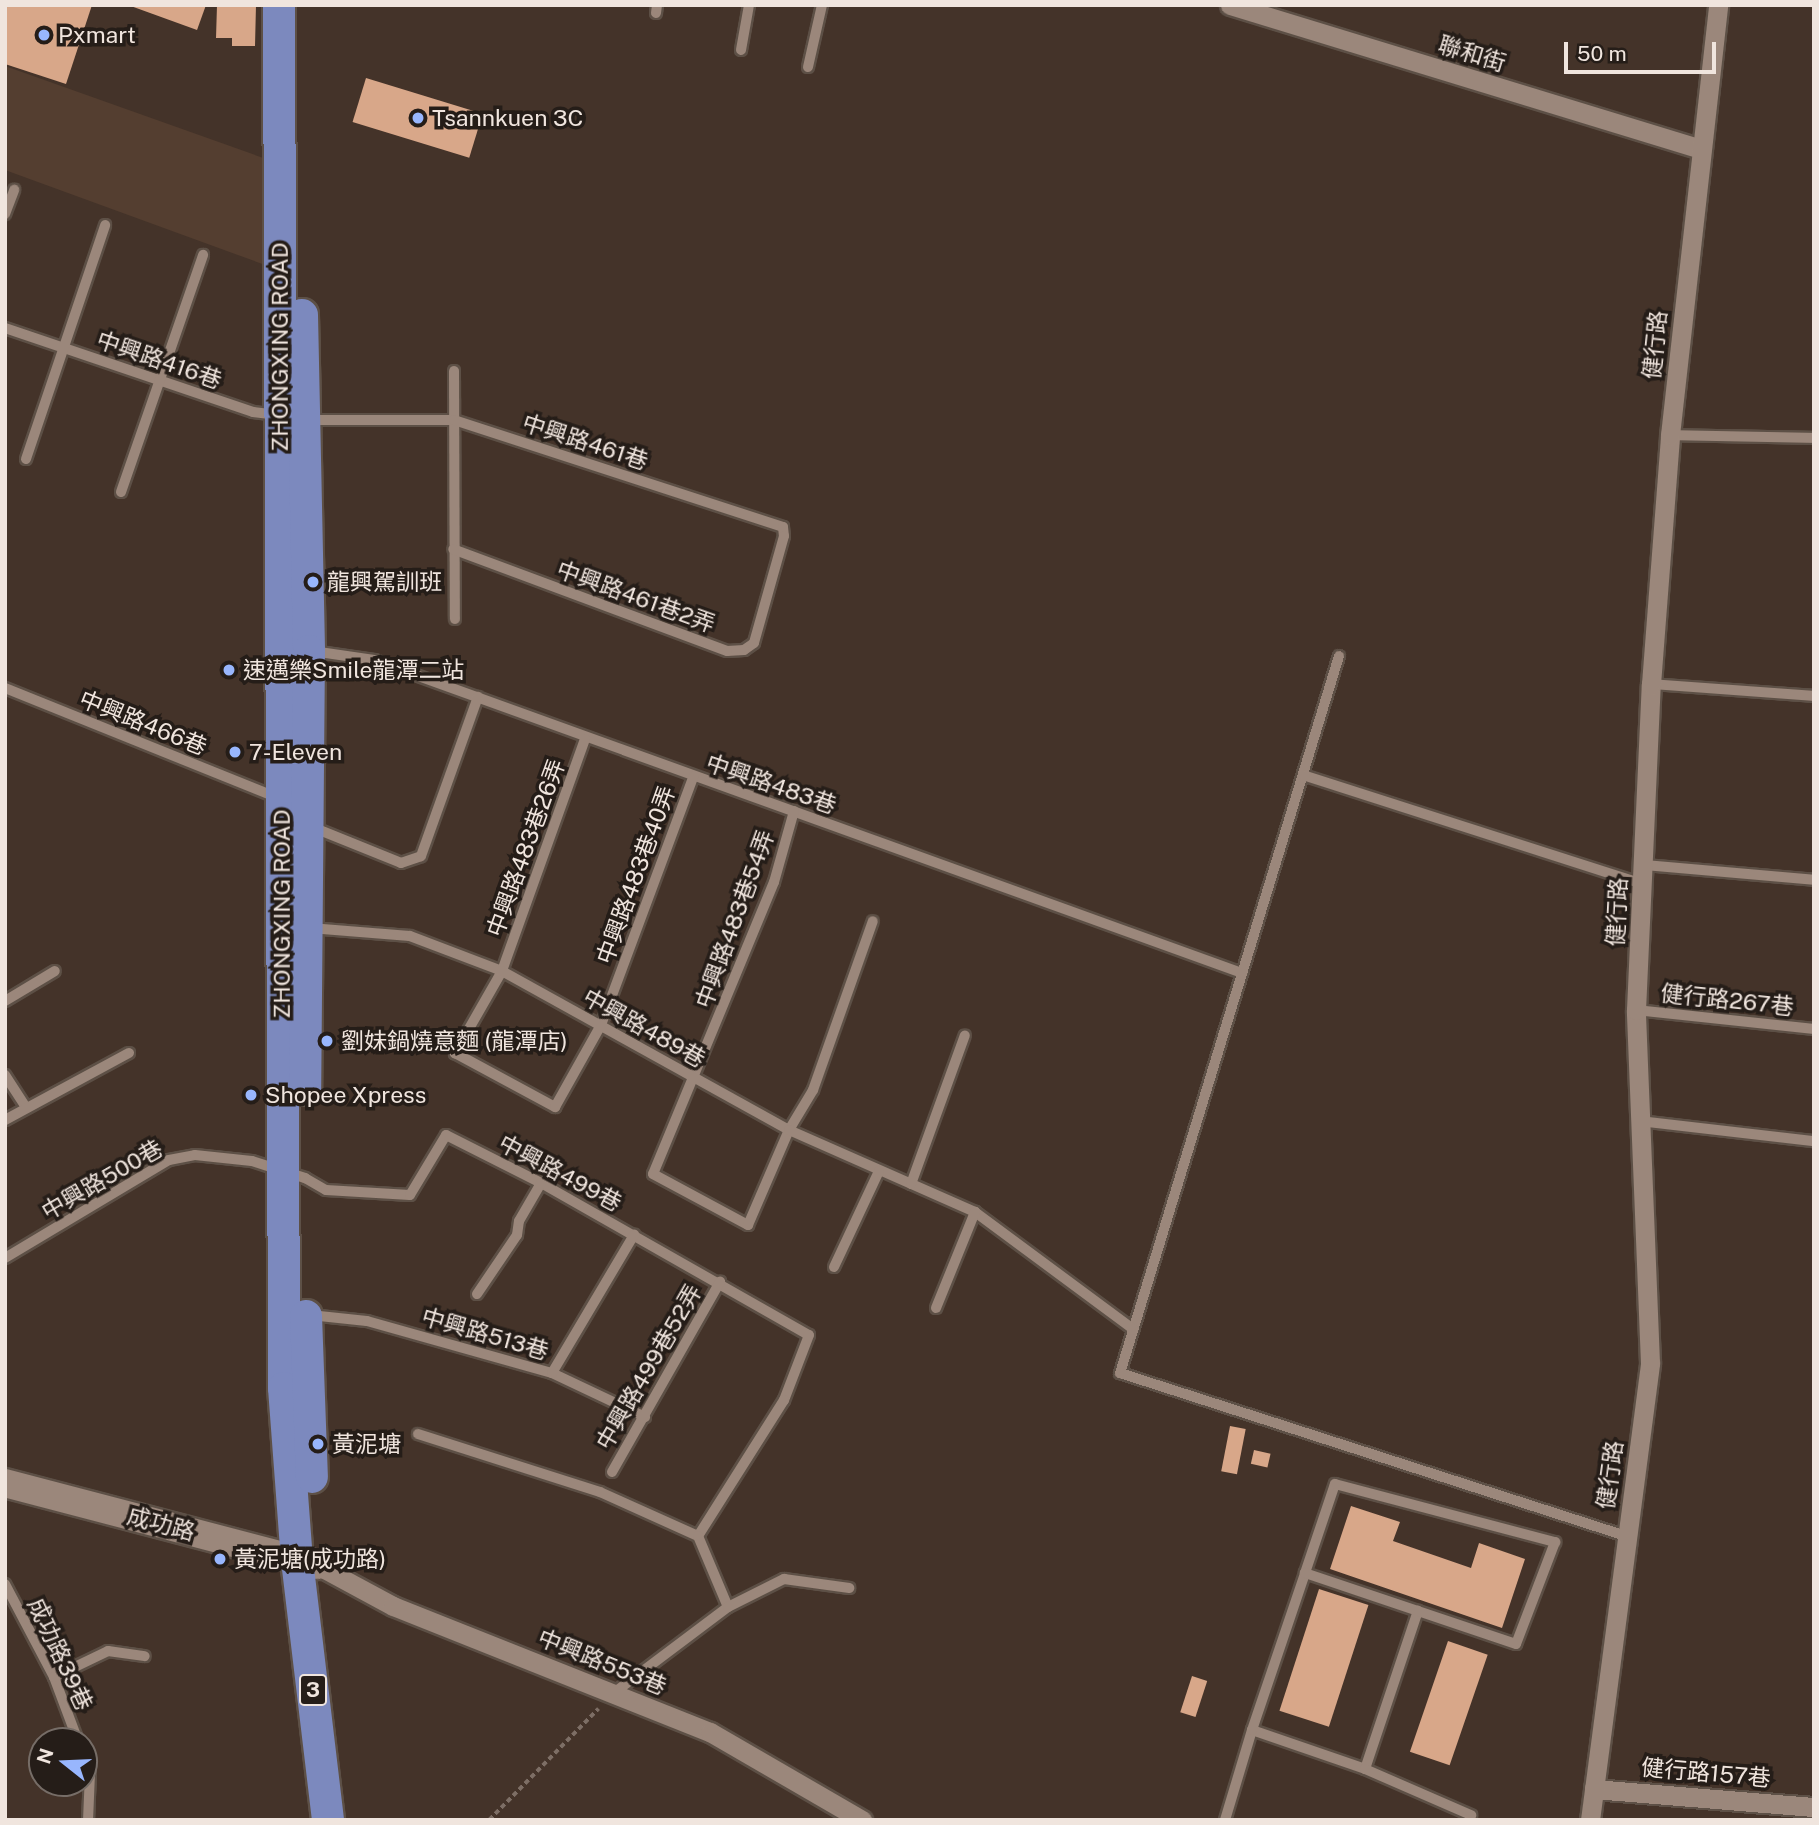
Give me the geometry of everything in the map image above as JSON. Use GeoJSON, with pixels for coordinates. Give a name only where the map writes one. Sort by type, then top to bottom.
{"type":"FeatureCollection","features":[{"type":"Feature","properties":{"kind":"main road","name":"ZHONGXING ROAD"},"geometry":{"type":"LineString","coordinates":[[279,5],[292,418],[299,809],[294,928],[295,1174],[284,1388],[307,1562],[349,1820]]}},
{"type":"Feature","properties":{"kind":"main road","name":"ZHONGXING ROAD"},"geometry":{"type":"LineString","coordinates":[[292,418],[300,5]]}},
{"type":"Feature","properties":{"kind":"main road","name":"ZHONGXING ROAD"},"geometry":{"type":"LineString","coordinates":[[295,1174],[306,1315],[307,1562],[328,1820]]}},
{"type":"Feature","properties":{"kind":"street","name":"聯和街"},"geometry":{"type":"LineString","coordinates":[[1230,5],[1700,149]]}},
{"type":"Feature","properties":{"kind":"street","name":"健行路"},"geometry":{"type":"LineString","coordinates":[[1590,1820],[1650,1363],[1636,1010],[1651,684],[1670,435],[1718,5]]}},
{"type":"Feature","properties":{"kind":"street","name":"成功路"},"geometry":{"type":"LineString","coordinates":[[5,1483],[307,1562]]}},
{"type":"Feature","properties":{"kind":"street","name":"中興路553巷"},"geometry":{"type":"LineString","coordinates":[[307,1562],[393,1606],[710,1732],[862,1820]]}},
{"type":"Feature","properties":{"kind":"street","name":"健行路157巷"},"geometry":{"type":"LineString","coordinates":[[1594,1789],[1814,1807]]}},
{"type":"Feature","properties":{"kind":"lane"},"geometry":{"type":"LineString","coordinates":[[741,50],[749,5]]}},
{"type":"Feature","properties":{"kind":"lane"},"geometry":{"type":"LineString","coordinates":[[808,67],[822,5]]}},
{"type":"Feature","properties":{"kind":"lane"},"geometry":{"type":"LineString","coordinates":[[5,214],[14,190]]}},
{"type":"Feature","properties":{"kind":"lane"},"geometry":{"type":"LineString","coordinates":[[26,459],[105,225]]}},
{"type":"Feature","properties":{"kind":"lane"},"geometry":{"type":"LineString","coordinates":[[121,492],[203,255]]}},
{"type":"Feature","properties":{"kind":"lane","name":"中興路416巷"},"geometry":{"type":"LineString","coordinates":[[5,328],[254,412],[292,418]]}},
{"type":"Feature","properties":{"kind":"lane"},"geometry":{"type":"LineString","coordinates":[[454,372],[455,619]]}},
{"type":"Feature","properties":{"kind":"lane","name":"中興路461巷"},"geometry":{"type":"LineString","coordinates":[[292,418],[454,420],[783,527],[768,591]]}},
{"type":"Feature","properties":{"kind":"lane"},"geometry":{"type":"LineString","coordinates":[[1670,435],[1814,438]]}},
{"type":"Feature","properties":{"kind":"lane","name":"中興路461巷2弄"},"geometry":{"type":"LineString","coordinates":[[453,550],[727,651],[744,650],[754,643],[768,591]]}},
{"type":"Feature","properties":{"kind":"lane","name":"中興路483巷"},"geometry":{"type":"LineString","coordinates":[[296,649],[374,660],[1242,973]]}},
{"type":"Feature","properties":{"kind":"lane"},"geometry":{"type":"LineString","coordinates":[[1339,656],[1120,1373],[1626,1536]]}},
{"type":"Feature","properties":{"kind":"lane"},"geometry":{"type":"LineString","coordinates":[[1651,684],[1814,696]]}},
{"type":"Feature","properties":{"kind":"lane","name":"中興路466巷"},"geometry":{"type":"LineString","coordinates":[[5,688],[299,809],[401,863],[421,856],[478,697]]}},
{"type":"Feature","properties":{"kind":"lane","name":"中興路483巷26弄"},"geometry":{"type":"LineString","coordinates":[[515,1084],[455,1053],[502,971],[585,738]]}},
{"type":"Feature","properties":{"kind":"lane"},"geometry":{"type":"LineString","coordinates":[[1303,775],[1643,875],[1814,880]]}},
{"type":"Feature","properties":{"kind":"lane","name":"中興路483巷40弄"},"geometry":{"type":"LineString","coordinates":[[515,1084],[555,1107],[601,1025],[693,777]]}},
{"type":"Feature","properties":{"kind":"lane","name":"中興路483巷54弄"},"geometry":{"type":"LineString","coordinates":[[789,1130],[748,1225],[653,1174],[696,1079],[774,883],[794,811]]}},
{"type":"Feature","properties":{"kind":"lane"},"geometry":{"type":"LineString","coordinates":[[789,1130],[813,1090],[873,921]]}},
{"type":"Feature","properties":{"kind":"lane","name":"中興路489巷"},"geometry":{"type":"LineString","coordinates":[[294,928],[410,936],[502,971],[789,1130],[975,1212],[1133,1329]]}},
{"type":"Feature","properties":{"kind":"lane"},"geometry":{"type":"LineString","coordinates":[[5,1000],[55,971]]}},
{"type":"Feature","properties":{"kind":"lane","name":"健行路267巷"},"geometry":{"type":"LineString","coordinates":[[1636,1010],[1814,1029]]}},
{"type":"Feature","properties":{"kind":"lane"},"geometry":{"type":"LineString","coordinates":[[911,1184],[965,1035]]}},
{"type":"Feature","properties":{"kind":"lane"},"geometry":{"type":"LineString","coordinates":[[5,1120],[129,1052]]}},
{"type":"Feature","properties":{"kind":"lane"},"geometry":{"type":"LineString","coordinates":[[5,1075],[26,1107]]}},
{"type":"Feature","properties":{"kind":"lane"},"geometry":{"type":"LineString","coordinates":[[1640,1121],[1814,1141]]}},
{"type":"Feature","properties":{"kind":"lane","name":"中興路499巷"},"geometry":{"type":"LineString","coordinates":[[295,1174],[326,1190],[410,1195],[446,1135],[541,1183],[720,1282],[809,1335],[785,1401],[698,1536]]}},
{"type":"Feature","properties":{"kind":"lane","name":"中興路500巷"},"geometry":{"type":"LineString","coordinates":[[5,1258],[169,1160],[195,1156],[229,1158],[295,1174]]}},
{"type":"Feature","properties":{"kind":"lane"},"geometry":{"type":"LineString","coordinates":[[834,1267],[879,1171]]}},
{"type":"Feature","properties":{"kind":"lane"},"geometry":{"type":"LineString","coordinates":[[477,1294],[517,1235],[519,1221],[541,1183]]}},
{"type":"Feature","properties":{"kind":"lane"},"geometry":{"type":"LineString","coordinates":[[936,1308],[975,1212]]}},
{"type":"Feature","properties":{"kind":"lane"},"geometry":{"type":"LineString","coordinates":[[552,1373],[634,1235]]}},
{"type":"Feature","properties":{"kind":"lane","name":"中興路499巷52弄"},"geometry":{"type":"LineString","coordinates":[[612,1472],[720,1282]]}},
{"type":"Feature","properties":{"kind":"lane","name":"中興路513巷"},"geometry":{"type":"LineString","coordinates":[[306,1315],[367,1321],[552,1373],[645,1417]]}},
{"type":"Feature","properties":{"kind":"lane"},"geometry":{"type":"LineString","coordinates":[[418,1434],[600,1492],[698,1536],[728,1607]]}},
{"type":"Feature","properties":{"kind":"lane"},"geometry":{"type":"LineString","coordinates":[[1225,1820],[1252,1730],[1335,1484],[1555,1542],[1516,1644],[1305,1573]]}},
{"type":"Feature","properties":{"kind":"lane"},"geometry":{"type":"LineString","coordinates":[[615,1692],[728,1607],[784,1578],[849,1588]]}},
{"type":"Feature","properties":{"kind":"lane","name":"成功路39巷"},"geometry":{"type":"LineString","coordinates":[[5,1584],[54,1677],[73,1727]]}},
{"type":"Feature","properties":{"kind":"lane"},"geometry":{"type":"LineString","coordinates":[[1366,1769],[1418,1611]]}},
{"type":"Feature","properties":{"kind":"lane"},"geometry":{"type":"LineString","coordinates":[[54,1677],[108,1651],[145,1656]]}},
{"type":"Feature","properties":{"kind":"lane"},"geometry":{"type":"LineString","coordinates":[[1252,1730],[1366,1769],[1471,1815]]}},
{"type":"Feature","properties":{"kind":"lane"},"geometry":{"type":"LineString","coordinates":[[88,1820],[89,1797]]}},
{"type":"Feature","properties":{"kind":"path"},"geometry":{"type":"LineString","coordinates":[[489,1820],[615,1692]]}},
{"type":"Feature","properties":{"kind":"shaded area"},"geometry":{"type":"Polygon","coordinates":[[[5,66],[269,160],[268,266],[5,170],[5,66]]]}},
{"type":"Feature","properties":{"kind":"building","name":"Pxmart"},"geometry":{"type":"Polygon","coordinates":[[[5,5],[92,5],[66,84],[5,64],[5,5]]]}},
{"type":"Feature","properties":{"kind":"building"},"geometry":{"type":"Polygon","coordinates":[[[128,5],[206,5],[197,30],[128,5]]]}},
{"type":"Feature","properties":{"kind":"building"},"geometry":{"type":"Polygon","coordinates":[[[217,5],[256,5],[255,46],[232,46],[232,38],[216,38],[217,5]]]}},
{"type":"Feature","properties":{"kind":"building","name":"Tsannkuen 3C"},"geometry":{"type":"Polygon","coordinates":[[[366,78],[483,114],[469,158],[353,122],[366,78]]]}},
{"type":"Feature","properties":{"kind":"building"},"geometry":{"type":"Polygon","coordinates":[[[1230,1426],[1246,1429],[1237,1474],[1221,1471],[1230,1426]]]}},
{"type":"Feature","properties":{"kind":"building"},"geometry":{"type":"Polygon","coordinates":[[[1254,1450],[1271,1454],[1267,1467],[1251,1464],[1254,1450]]]}},
{"type":"Feature","properties":{"kind":"building"},"geometry":{"type":"Polygon","coordinates":[[[1351,1506],[1400,1522],[1393,1541],[1471,1568],[1479,1543],[1525,1559],[1502,1628],[1330,1569],[1351,1506]]]}},
{"type":"Feature","properties":{"kind":"building"},"geometry":{"type":"Polygon","coordinates":[[[1319,1589],[1368,1605],[1329,1727],[1279,1711],[1319,1589]]]}},
{"type":"Feature","properties":{"kind":"building"},"geometry":{"type":"Polygon","coordinates":[[[1448,1641],[1488,1655],[1450,1765],[1410,1752],[1448,1641]]]}},
{"type":"Feature","properties":{"kind":"building"},"geometry":{"type":"Polygon","coordinates":[[[1192,1676],[1207,1681],[1195,1717],[1180,1712],[1192,1676]]]}},
{"type":"Feature","properties":{"kind":"place","name":"Pxmart"},"geometry":{"type":"Point","coordinates":[44,35]}},
{"type":"Feature","properties":{"kind":"place","name":"Tsannkuen 3C"},"geometry":{"type":"Point","coordinates":[418,118]}},
{"type":"Feature","properties":{"kind":"place","name":"龍興駕訓班"},"geometry":{"type":"Point","coordinates":[313,582]}},
{"type":"Feature","properties":{"kind":"place","name":"速邁樂Smile龍潭二站"},"geometry":{"type":"Point","coordinates":[229,670]}},
{"type":"Feature","properties":{"kind":"place","name":"7-Eleven"},"geometry":{"type":"Point","coordinates":[235,752]}},
{"type":"Feature","properties":{"kind":"place","name":"劉妹鍋燒意麵 (龍潭店)"},"geometry":{"type":"Point","coordinates":[327,1041]}},
{"type":"Feature","properties":{"kind":"place","name":"Shopee Xpress"},"geometry":{"type":"Point","coordinates":[251,1095]}},
{"type":"Feature","properties":{"kind":"place","name":"黃泥塘"},"geometry":{"type":"Point","coordinates":[318,1444]}},
{"type":"Feature","properties":{"kind":"place","name":"黃泥塘(成功路)"},"geometry":{"type":"Point","coordinates":[220,1559]}}]}
